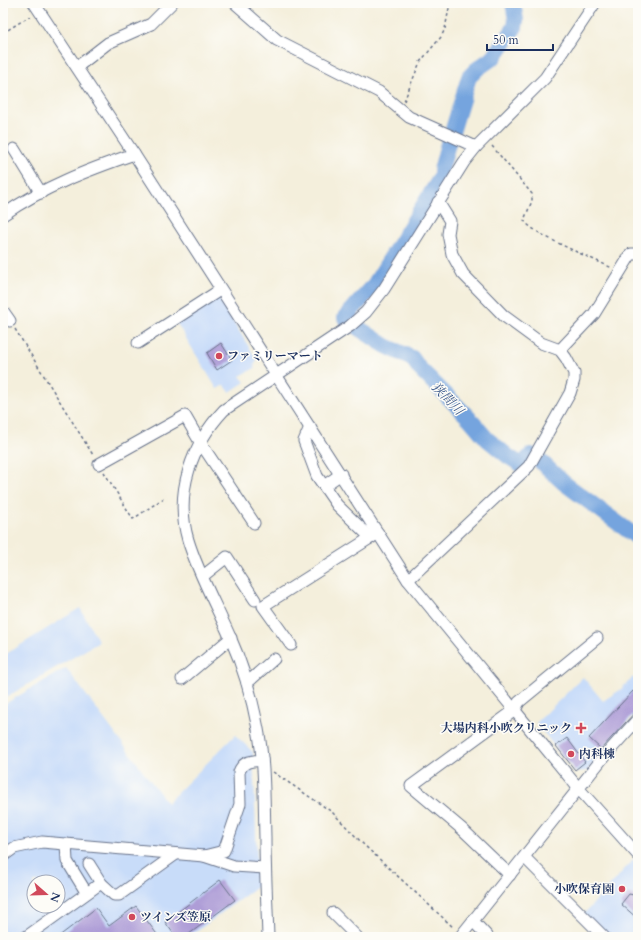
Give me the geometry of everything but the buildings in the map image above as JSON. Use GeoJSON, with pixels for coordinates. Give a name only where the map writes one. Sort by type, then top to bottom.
{"type":"FeatureCollection","features":[{"type":"Feature","properties":{"kind":"street"},"geometry":{"type":"LineString","coordinates":[[77,67],[108,43],[151,24],[172,3]]}},
{"type":"Feature","properties":{"kind":"street"},"geometry":{"type":"LineString","coordinates":[[235,3],[276,40],[379,92],[408,118],[476,147]]}},
{"type":"Feature","properties":{"kind":"street"},"geometry":{"type":"LineString","coordinates":[[268,937],[262,762],[258,730],[247,683],[231,638],[188,540],[183,510],[185,483],[188,470],[200,442],[209,426],[224,410],[350,326],[375,302],[464,162],[476,147],[544,78],[595,3]]}},
{"type":"Feature","properties":{"kind":"street"},"geometry":{"type":"LineString","coordinates":[[37,7],[341,474],[375,535],[408,580],[579,789],[638,855]]}},
{"type":"Feature","properties":{"kind":"street"},"geometry":{"type":"LineString","coordinates":[[14,149],[41,193]]}},
{"type":"Feature","properties":{"kind":"street"},"geometry":{"type":"LineString","coordinates":[[3,214],[88,170],[134,154]]}},
{"type":"Feature","properties":{"kind":"street"},"geometry":{"type":"LineString","coordinates":[[408,580],[529,466],[570,393],[574,380],[574,373],[571,365],[560,350],[541,343],[504,316],[463,274],[452,254],[448,234],[450,221],[438,202]]}},
{"type":"Feature","properties":{"kind":"street"},"geometry":{"type":"LineString","coordinates":[[560,350],[594,314],[631,254],[638,254]]}},
{"type":"Feature","properties":{"kind":"street"},"geometry":{"type":"LineString","coordinates":[[138,343],[220,290]]}},
{"type":"Feature","properties":{"kind":"street"},"geometry":{"type":"LineString","coordinates":[[3,310],[10,321]]}},
{"type":"Feature","properties":{"kind":"street"},"geometry":{"type":"LineString","coordinates":[[99,464],[185,416],[200,442],[254,523]]}},
{"type":"Feature","properties":{"kind":"street"},"geometry":{"type":"LineString","coordinates":[[310,427],[304,441],[317,476],[337,505],[375,535]]}},
{"type":"Feature","properties":{"kind":"street"},"geometry":{"type":"LineString","coordinates":[[324,486],[341,474]]}},
{"type":"Feature","properties":{"kind":"street"},"geometry":{"type":"LineString","coordinates":[[291,645],[263,606],[375,535]]}},
{"type":"Feature","properties":{"kind":"street"},"geometry":{"type":"LineString","coordinates":[[203,576],[227,557],[255,600]]}},
{"type":"Feature","properties":{"kind":"street"},"geometry":{"type":"LineString","coordinates":[[182,679],[231,638]]}},
{"type":"Feature","properties":{"kind":"street"},"geometry":{"type":"LineString","coordinates":[[510,875],[462,829],[411,786],[515,710],[519,702],[597,638]]}},
{"type":"Feature","properties":{"kind":"street"},"geometry":{"type":"LineString","coordinates":[[247,683],[274,660]]}},
{"type":"Feature","properties":{"kind":"street"},"geometry":{"type":"LineString","coordinates":[[461,936],[579,789],[638,719]]}},
{"type":"Feature","properties":{"kind":"street"},"geometry":{"type":"LineString","coordinates":[[204,856],[224,851],[227,846],[231,829],[240,804],[241,767],[244,763],[262,762]]}},
{"type":"Feature","properties":{"kind":"street"},"geometry":{"type":"LineString","coordinates":[[3,856],[14,848],[30,843],[42,842],[204,856],[234,866],[265,868]]}},
{"type":"Feature","properties":{"kind":"street"},"geometry":{"type":"LineString","coordinates":[[66,844],[67,862],[86,892]]}},
{"type":"Feature","properties":{"kind":"street"},"geometry":{"type":"LineString","coordinates":[[89,864],[101,883],[114,895],[119,895],[176,854]]}},
{"type":"Feature","properties":{"kind":"street"},"geometry":{"type":"LineString","coordinates":[[525,858],[604,937]]}},
{"type":"Feature","properties":{"kind":"street"},"geometry":{"type":"LineString","coordinates":[[26,937],[86,892],[101,883]]}},
{"type":"Feature","properties":{"kind":"street"},"geometry":{"type":"LineString","coordinates":[[334,913],[357,937]]}},
{"type":"Feature","properties":{"kind":"street"},"geometry":{"type":"LineString","coordinates":[[473,921],[488,937]]}},
{"type":"Feature","properties":{"kind":"path"},"geometry":{"type":"LineString","coordinates":[[399,110],[420,62],[441,38],[445,29],[450,3]]}},
{"type":"Feature","properties":{"kind":"path"},"geometry":{"type":"LineString","coordinates":[[3,33],[37,7]]}},
{"type":"Feature","properties":{"kind":"path"},"geometry":{"type":"LineString","coordinates":[[485,138],[532,194],[532,201],[524,220],[526,225],[545,237],[621,272]]}},
{"type":"Feature","properties":{"kind":"path"},"geometry":{"type":"LineString","coordinates":[[10,321],[133,519],[164,498]]}},
{"type":"Feature","properties":{"kind":"path"},"geometry":{"type":"LineString","coordinates":[[262,762],[332,812],[364,845],[461,936]]}},
{"type":"Feature","properties":{"kind":"shaded area"},"geometry":{"type":"Polygon","coordinates":[[[218,297],[257,360],[254,366],[255,368],[240,376],[245,382],[230,392],[224,385],[217,389],[176,322],[218,297]]]}},
{"type":"Feature","properties":{"kind":"shaded area"},"geometry":{"type":"Polygon","coordinates":[[[80,608],[99,642],[3,699],[3,656],[80,608]]]}},
{"type":"Feature","properties":{"kind":"shaded area"},"geometry":{"type":"Polygon","coordinates":[[[66,668],[167,803],[235,735],[253,752],[258,886],[189,937],[3,937],[3,705],[66,668]]]}},
{"type":"Feature","properties":{"kind":"shaded area","name":"大場内科小吹クリニック"},"geometry":{"type":"Polygon","coordinates":[[[583,677],[603,701],[620,690],[633,677],[638,684],[638,711],[597,755],[597,759],[587,771],[575,772],[536,723],[583,677]]]}},
{"type":"Feature","properties":{"kind":"shaded area","name":"小吹保育園"},"geometry":{"type":"Polygon","coordinates":[[[633,860],[638,864],[638,937],[610,937],[584,914],[633,860]]]}},
{"type":"Feature","properties":{"kind":"waterway","name":"狭間川"},"geometry":{"type":"LineString","coordinates":[[453,129],[469,77],[477,69],[494,57],[515,27],[516,20],[513,3]]}},
{"type":"Feature","properties":{"kind":"waterway","name":"狭間川"},"geometry":{"type":"LineString","coordinates":[[348,320],[345,318],[374,285],[441,177],[441,170],[449,140]]}},
{"type":"Feature","properties":{"kind":"waterway","name":"狭間川"},"geometry":{"type":"LineString","coordinates":[[360,329],[386,346],[412,358],[419,368],[469,418],[487,439],[509,457],[522,465],[531,455]]}},
{"type":"Feature","properties":{"kind":"waterway","name":"狭間川"},"geometry":{"type":"LineString","coordinates":[[539,460],[564,483],[638,538]]}},
{"type":"Feature","properties":{"kind":"place","name":"ファミリーマート"},"geometry":{"type":"Point","coordinates":[219,356]}},
{"type":"Feature","properties":{"kind":"place","name":"大場内科小吹クリニック"},"geometry":{"type":"Point","coordinates":[581,728]}},
{"type":"Feature","properties":{"kind":"place","name":"内科棟"},"geometry":{"type":"Point","coordinates":[571,754]}},
{"type":"Feature","properties":{"kind":"place","name":"小吹保育園"},"geometry":{"type":"Point","coordinates":[622,889]}},
{"type":"Feature","properties":{"kind":"place","name":"ツインズ笠原"},"geometry":{"type":"Point","coordinates":[132,917]}}]}
